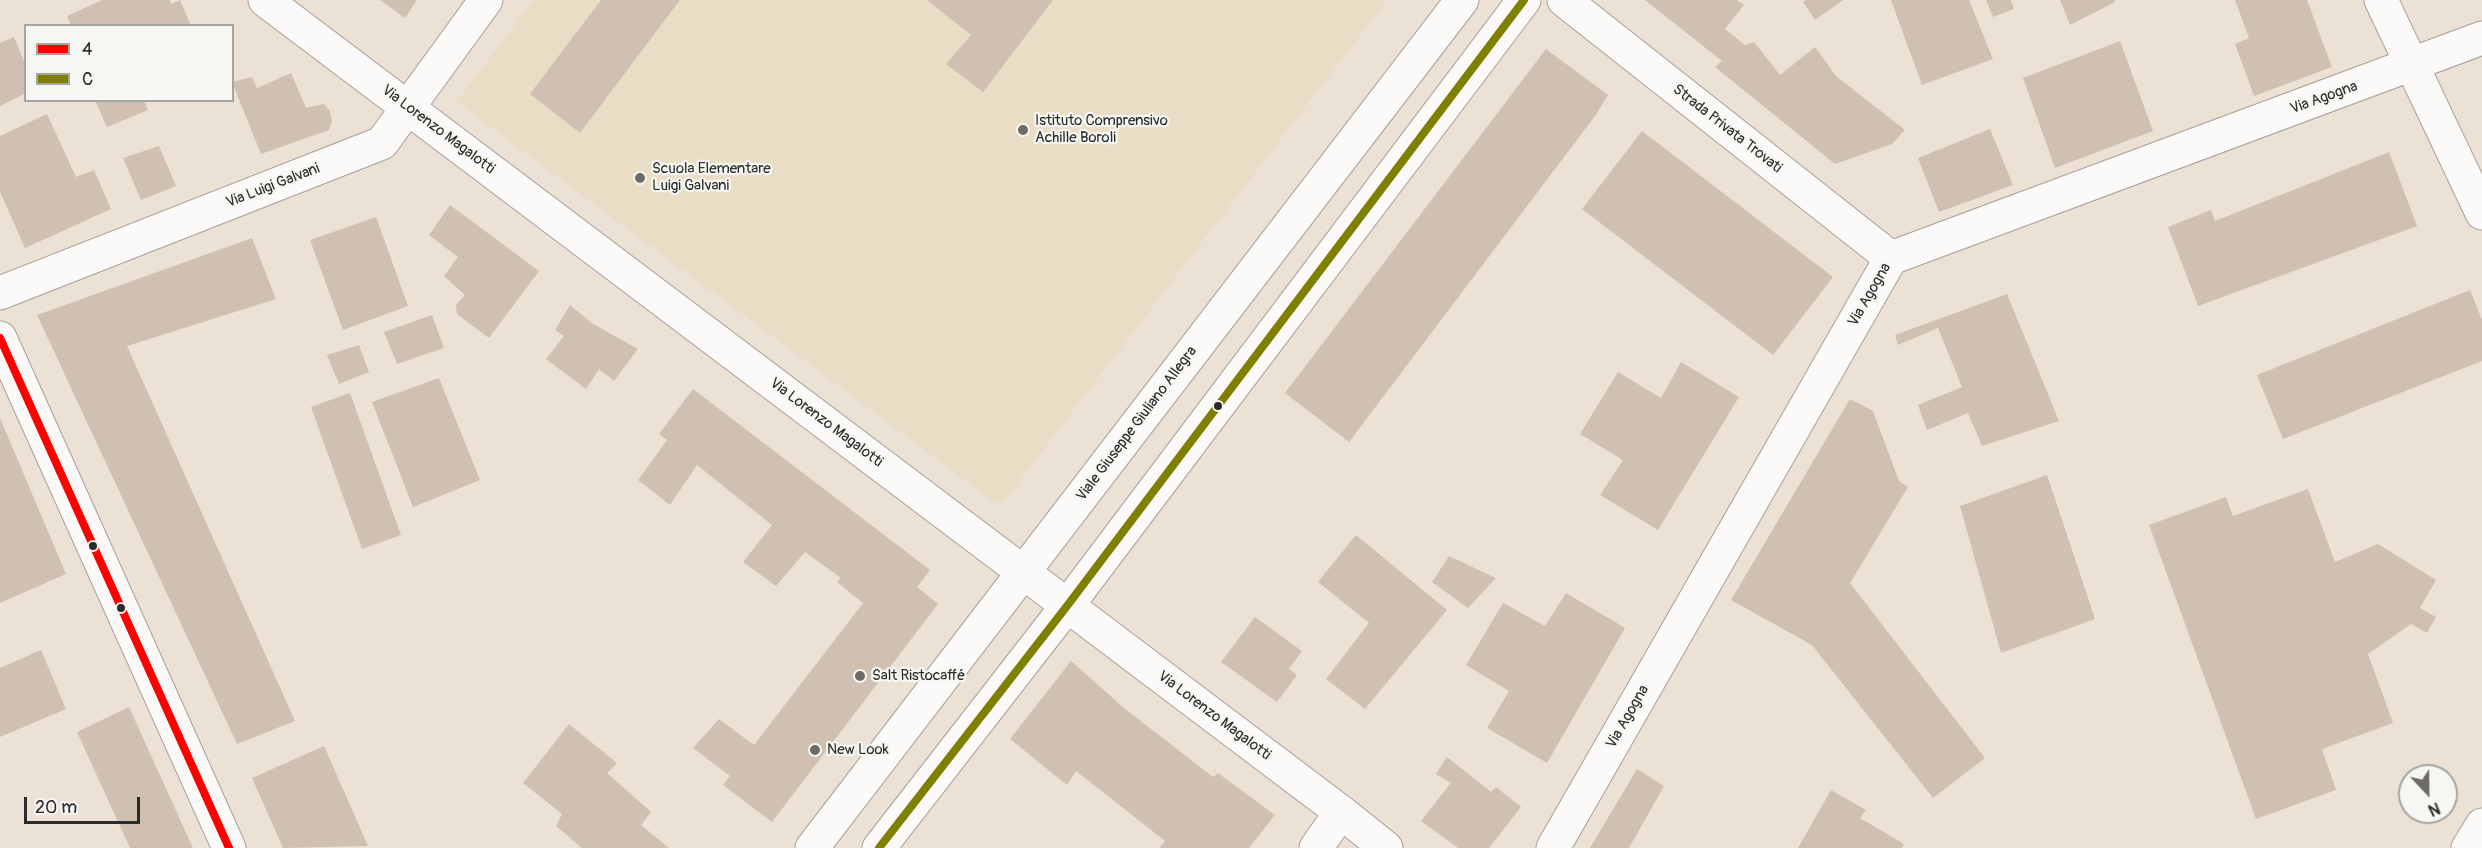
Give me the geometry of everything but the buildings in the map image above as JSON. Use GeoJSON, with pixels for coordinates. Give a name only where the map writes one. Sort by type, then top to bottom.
{"type":"FeatureCollection","features":[{"type":"Feature","properties":{"kind":"street","name":"Via Lorenzo Magalotti"},"geometry":{"type":"LineString","coordinates":[[265,0],[1386,848]]}},
{"type":"Feature","properties":{"kind":"street","name":"Via Luigi Galvani"},"geometry":{"type":"LineString","coordinates":[[0,293],[382,143],[486,0]]}},
{"type":"Feature","properties":{"kind":"street","name":"Viale Giuseppe Giuliano Allegra"},"geometry":{"type":"LineString","coordinates":[[812,848],[1462,0]]}},
{"type":"Feature","properties":{"kind":"street"},"geometry":{"type":"LineString","coordinates":[[879,848],[1067,606],[1524,0]]}},
{"type":"Feature","properties":{"kind":"street","name":"Strada Privata Trovati"},"geometry":{"type":"LineString","coordinates":[[1564,0],[1891,258]]}},
{"type":"Feature","properties":{"kind":"street"},"geometry":{"type":"LineString","coordinates":[[2381,0],[2482,213]]}},
{"type":"Feature","properties":{"kind":"street","name":"Via Agogna"},"geometry":{"type":"LineString","coordinates":[[1553,848],[1891,258],[2412,66],[2482,38]]}},
{"type":"Feature","properties":{"kind":"street"},"geometry":{"type":"LineString","coordinates":[[0,338],[229,848]]}},
{"type":"Feature","properties":{"kind":"street"},"geometry":{"type":"LineString","coordinates":[[1316,848],[1341,812]]}},
{"type":"Feature","properties":{"kind":"street"},"geometry":{"type":"LineString","coordinates":[[2468,848],[2482,825]]}},
{"type":"Feature","properties":{"kind":"shaded area","name":"Istituto Comprensivo Achille Boroli"},"geometry":{"type":"Polygon","coordinates":[[[534,0],[1387,0],[1000,506],[457,102],[534,0]]]}},
{"type":"Feature","properties":{"kind":"transit line","name":"C"},"geometry":{"type":"LineString","coordinates":[[879,848],[1067,606],[1524,0]]}},
{"type":"Feature","properties":{"kind":"transit line","name":"4"},"geometry":{"type":"LineString","coordinates":[[0,338],[229,848]]}},
{"type":"Feature","properties":{"kind":"place","name":"Istituto Comprensivo Achille Boroli"},"geometry":{"type":"Point","coordinates":[1023,130]}},
{"type":"Feature","properties":{"kind":"place","name":"Scuola Elementare Luigi Galvani"},"geometry":{"type":"Point","coordinates":[640,178]}},
{"type":"Feature","properties":{"kind":"place","name":"Salt Ristocaffé"},"geometry":{"type":"Point","coordinates":[860,676]}},
{"type":"Feature","properties":{"kind":"place","name":"New Look"},"geometry":{"type":"Point","coordinates":[815,750]}}]}
